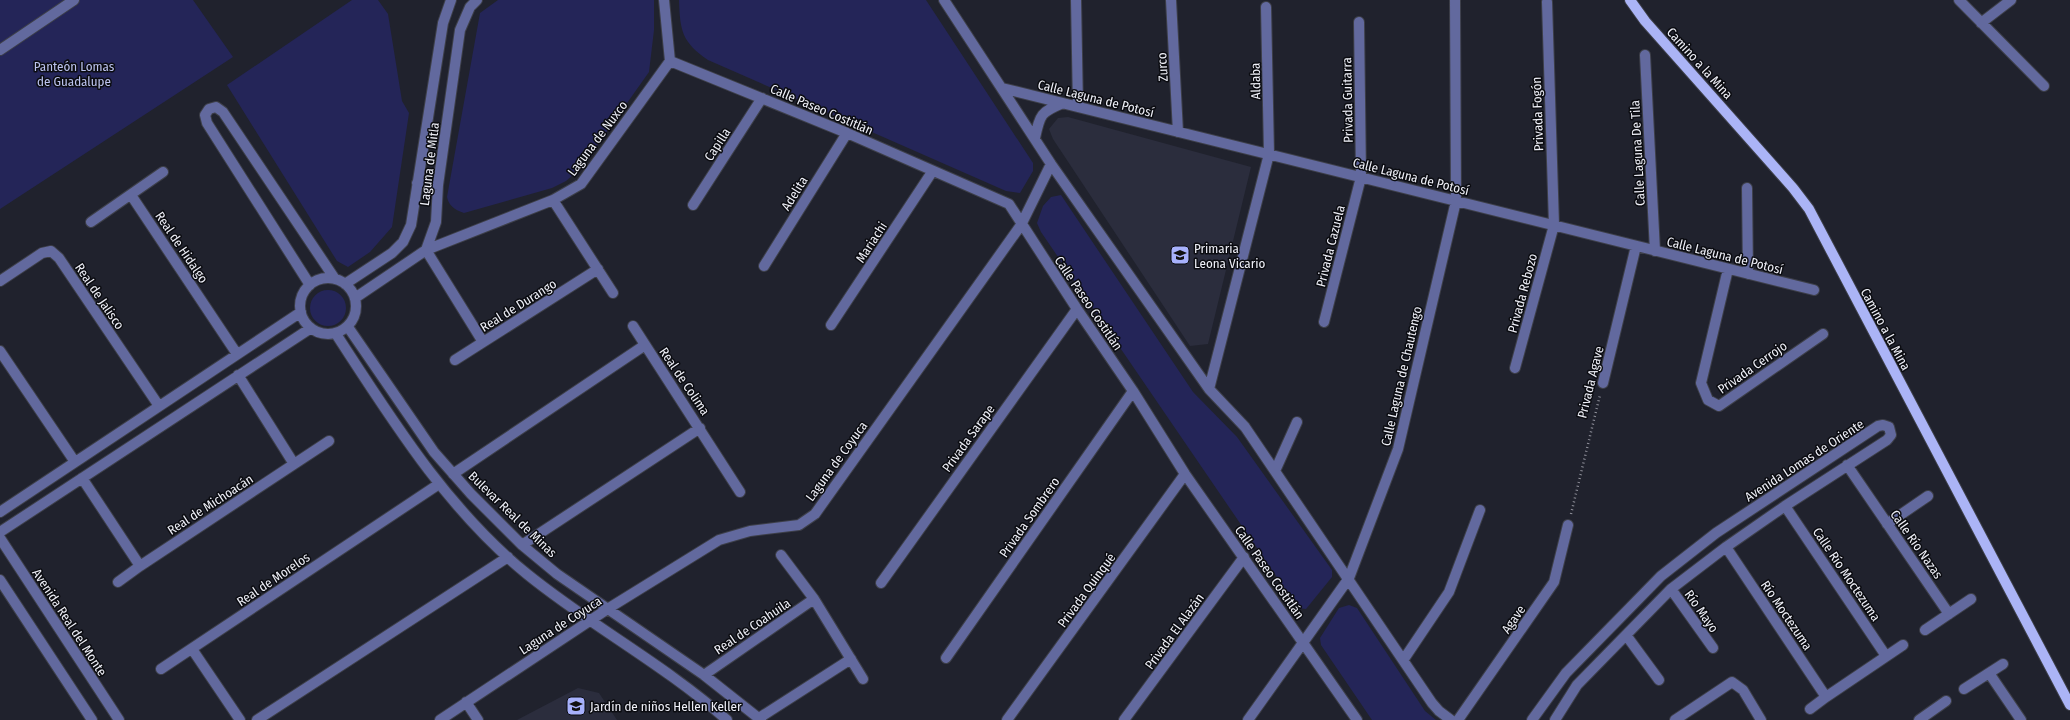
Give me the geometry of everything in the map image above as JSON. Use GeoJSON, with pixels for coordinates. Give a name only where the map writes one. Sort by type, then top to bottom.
{"type":"FeatureCollection","features":[{"type":"Feature","properties":{"kind":"main road","name":"Camino a la Mina"},"geometry":{"type":"LineString","coordinates":[[1630,0],[1645,21],[1793,188],[1809,209],[2070,705]]}},
{"type":"Feature","properties":{"kind":"street"},"geometry":{"type":"LineString","coordinates":[[0,50],[74,0]]}},
{"type":"Feature","properties":{"kind":"street","name":"Laguna de Mitla"},"geometry":{"type":"LineString","coordinates":[[345,284],[392,253],[403,242],[411,225],[443,23],[451,0]]}},
{"type":"Feature","properties":{"kind":"street","name":"Laguna de Mitla"},"geometry":{"type":"LineString","coordinates":[[426,250],[436,222],[438,185],[460,30],[470,7],[476,0]]}},
{"type":"Feature","properties":{"kind":"street"},"geometry":{"type":"LineString","coordinates":[[664,0],[670,61]]}},
{"type":"Feature","properties":{"kind":"street"},"geometry":{"type":"LineString","coordinates":[[944,0],[1051,164],[1209,389],[1245,427],[1404,659],[1432,703],[1439,711],[1451,720]]}},
{"type":"Feature","properties":{"kind":"street"},"geometry":{"type":"LineString","coordinates":[[1076,0],[1078,107]]}},
{"type":"Feature","properties":{"kind":"street","name":"Zurco"},"geometry":{"type":"LineString","coordinates":[[1171,0],[1178,132]]}},
{"type":"Feature","properties":{"kind":"street","name":"Calle Laguna de Chautengo"},"geometry":{"type":"LineString","coordinates":[[1248,720],[1349,578],[1398,449],[1456,201],[1454,0]]}},
{"type":"Feature","properties":{"kind":"street"},"geometry":{"type":"LineString","coordinates":[[1958,0],[2044,86]]}},
{"type":"Feature","properties":{"kind":"street"},"geometry":{"type":"LineString","coordinates":[[1981,23],[2010,0]]}},
{"type":"Feature","properties":{"kind":"street","name":"Privada Fogón"},"geometry":{"type":"LineString","coordinates":[[1547,2],[1554,225]]}},
{"type":"Feature","properties":{"kind":"street","name":"Aldaba"},"geometry":{"type":"LineString","coordinates":[[1209,389],[1269,154],[1266,7]]}},
{"type":"Feature","properties":{"kind":"street","name":"Privada Guitarra"},"geometry":{"type":"LineString","coordinates":[[1359,22],[1361,177]]}},
{"type":"Feature","properties":{"kind":"street","name":"Calle Laguna De Tila"},"geometry":{"type":"LineString","coordinates":[[1644,54],[1655,251]]}},
{"type":"Feature","properties":{"kind":"street","name":"Calle Paseo Costitlán"},"geometry":{"type":"LineString","coordinates":[[670,61],[847,133],[932,172],[1008,204],[1076,309],[1133,391],[1186,474],[1357,720]]}},
{"type":"Feature","properties":{"kind":"street","name":"Laguna de Nuxco"},"geometry":{"type":"LineString","coordinates":[[426,250],[553,200],[581,184],[670,61]]}},
{"type":"Feature","properties":{"kind":"street","name":"Calle Laguna de Potosí"},"geometry":{"type":"LineString","coordinates":[[1002,88],[1814,290]]}},
{"type":"Feature","properties":{"kind":"street","name":"Capilla"},"geometry":{"type":"LineString","coordinates":[[693,205],[762,98]]}},
{"type":"Feature","properties":{"kind":"street"},"geometry":{"type":"LineString","coordinates":[[1035,138],[1039,122],[1045,111],[1063,103]]}},
{"type":"Feature","properties":{"kind":"street"},"geometry":{"type":"LineString","coordinates":[[310,285],[206,123],[205,115],[209,109],[216,107],[223,112],[335,279],[345,284],[355,298],[356,314],[348,327],[336,334],[324,334],[311,328],[303,318],[301,312],[302,297],[310,285],[317,280],[335,279]]}},
{"type":"Feature","properties":{"kind":"street","name":"Adelita"},"geometry":{"type":"LineString","coordinates":[[764,266],[847,133]]}},
{"type":"Feature","properties":{"kind":"street","name":"Laguna de Coyuca"},"geometry":{"type":"LineString","coordinates":[[440,720],[608,608],[719,540],[750,531],[799,525],[815,514],[1021,225],[1051,164]]}},
{"type":"Feature","properties":{"kind":"street"},"geometry":{"type":"LineString","coordinates":[[91,222],[163,172]]}},
{"type":"Feature","properties":{"kind":"street","name":"Mariachi"},"geometry":{"type":"LineString","coordinates":[[831,325],[932,172]]}},
{"type":"Feature","properties":{"kind":"street","name":"Privada Cazuela"},"geometry":{"type":"LineString","coordinates":[[1324,322],[1361,177]]}},
{"type":"Feature","properties":{"kind":"street"},"geometry":{"type":"LineString","coordinates":[[417,183],[438,185]]}},
{"type":"Feature","properties":{"kind":"street"},"geometry":{"type":"LineString","coordinates":[[1747,188],[1748,274]]}},
{"type":"Feature","properties":{"kind":"street","name":"Real de Hidalgo"},"geometry":{"type":"LineString","coordinates":[[131,195],[237,354]]}},
{"type":"Feature","properties":{"kind":"street"},"geometry":{"type":"LineString","coordinates":[[553,200],[613,293]]}},
{"type":"Feature","properties":{"kind":"street","name":"Privada Rebozo"},"geometry":{"type":"LineString","coordinates":[[1515,368],[1554,225]]}},
{"type":"Feature","properties":{"kind":"street","name":"Privada Agave"},"geometry":{"type":"LineString","coordinates":[[1603,383],[1636,246]]}},
{"type":"Feature","properties":{"kind":"street"},"geometry":{"type":"LineString","coordinates":[[355,298],[426,250]]}},
{"type":"Feature","properties":{"kind":"street","name":"Real de Durango"},"geometry":{"type":"LineString","coordinates":[[426,250],[483,342],[598,269]]}},
{"type":"Feature","properties":{"kind":"street","name":"Real de Jalisco"},"geometry":{"type":"LineString","coordinates":[[0,281],[42,253],[51,251],[59,258],[159,406]]}},
{"type":"Feature","properties":{"kind":"street","name":"Privada Cerrojo"},"geometry":{"type":"LineString","coordinates":[[1728,269],[1701,383],[1708,400],[1719,406],[1822,334]]}},
{"type":"Feature","properties":{"kind":"street","name":"Privada Sarape"},"geometry":{"type":"LineString","coordinates":[[881,583],[1076,309]]}},
{"type":"Feature","properties":{"kind":"street"},"geometry":{"type":"LineString","coordinates":[[0,512],[301,312]]}},
{"type":"Feature","properties":{"kind":"street"},"geometry":{"type":"LineString","coordinates":[[633,326],[645,345]]}},
{"type":"Feature","properties":{"kind":"street","name":"Bulevar Real de Minas"},"geometry":{"type":"LineString","coordinates":[[348,327],[434,452],[453,474],[522,545],[557,574],[704,675],[760,719]]}},
{"type":"Feature","properties":{"kind":"street"},"geometry":{"type":"LineString","coordinates":[[0,532],[311,328]]}},
{"type":"Feature","properties":{"kind":"street"},"geometry":{"type":"LineString","coordinates":[[336,334],[417,456],[439,484],[508,557],[527,574],[590,621],[658,667],[727,720]]}},
{"type":"Feature","properties":{"kind":"street"},"geometry":{"type":"LineString","coordinates":[[455,360],[483,342]]}},
{"type":"Feature","properties":{"kind":"street","name":"Real de Colima"},"geometry":{"type":"LineString","coordinates":[[453,474],[645,345],[700,428],[522,545]]}},
{"type":"Feature","properties":{"kind":"street"},"geometry":{"type":"LineString","coordinates":[[0,351],[75,462]]}},
{"type":"Feature","properties":{"kind":"street"},"geometry":{"type":"LineString","coordinates":[[238,375],[294,464]]}},
{"type":"Feature","properties":{"kind":"street","name":"Privada Sombrero"},"geometry":{"type":"LineString","coordinates":[[946,658],[1133,391]]}},
{"type":"Feature","properties":{"kind":"street"},"geometry":{"type":"LineString","coordinates":[[1275,471],[1297,422]]}},
{"type":"Feature","properties":{"kind":"street","name":"Avenida Lomas de Oriente"},"geometry":{"type":"LineString","coordinates":[[1532,720],[1566,673],[1661,576],[1716,533],[1878,426],[1883,425],[1889,427],[1891,435],[1887,440],[1785,506],[1726,547],[1671,589],[1577,685],[1555,720]]}},
{"type":"Feature","properties":{"kind":"street"},"geometry":{"type":"LineString","coordinates":[[700,428],[740,492]]}},
{"type":"Feature","properties":{"kind":"street","name":"Real de Michoacán"},"geometry":{"type":"LineString","coordinates":[[118,582],[329,441]]}},
{"type":"Feature","properties":{"kind":"street","name":"Calle Río Nazas"},"geometry":{"type":"LineString","coordinates":[[1847,465],[1949,614]]}},
{"type":"Feature","properties":{"kind":"street","name":"Privada Quinqué"},"geometry":{"type":"LineString","coordinates":[[1007,720],[1186,474]]}},
{"type":"Feature","properties":{"kind":"street"},"geometry":{"type":"LineString","coordinates":[[82,478],[140,566]]}},
{"type":"Feature","properties":{"kind":"street","name":"Real de Morelos"},"geometry":{"type":"LineString","coordinates":[[161,669],[439,484]]}},
{"type":"Feature","properties":{"kind":"street"},"geometry":{"type":"LineString","coordinates":[[1887,524],[1928,496]]}},
{"type":"Feature","properties":{"kind":"street","name":"Calle Río Moctezuma"},"geometry":{"type":"LineString","coordinates":[[1785,506],[1886,656]]}},
{"type":"Feature","properties":{"kind":"street"},"geometry":{"type":"LineString","coordinates":[[1404,659],[1449,592],[1480,510]]}},
{"type":"Feature","properties":{"kind":"street","name":"Agave"},"geometry":{"type":"LineString","coordinates":[[1458,720],[1554,582],[1568,525]]}},
{"type":"Feature","properties":{"kind":"street","name":"Avenida Real del Monte"},"geometry":{"type":"LineString","coordinates":[[0,538],[119,720]]}},
{"type":"Feature","properties":{"kind":"street","name":"Río Moctezuma"},"geometry":{"type":"LineString","coordinates":[[1726,547],[1826,697]]}},
{"type":"Feature","properties":{"kind":"street"},"geometry":{"type":"LineString","coordinates":[[781,555],[814,599],[864,678]]}},
{"type":"Feature","properties":{"kind":"street"},"geometry":{"type":"LineString","coordinates":[[257,720],[508,557]]}},
{"type":"Feature","properties":{"kind":"street","name":"Privada El Alazán"},"geometry":{"type":"LineString","coordinates":[[1124,720],[1244,557]]}},
{"type":"Feature","properties":{"kind":"street"},"geometry":{"type":"LineString","coordinates":[[0,580],[92,720]]}},
{"type":"Feature","properties":{"kind":"street","name":"Río Mayo"},"geometry":{"type":"LineString","coordinates":[[1671,589],[1713,648]]}},
{"type":"Feature","properties":{"kind":"street","name":"Real de Coahuila"},"geometry":{"type":"LineString","coordinates":[[704,675],[814,599]]}},
{"type":"Feature","properties":{"kind":"street"},"geometry":{"type":"LineString","coordinates":[[1925,630],[1971,599]]}},
{"type":"Feature","properties":{"kind":"street"},"geometry":{"type":"LineString","coordinates":[[1626,635],[1659,680]]}},
{"type":"Feature","properties":{"kind":"street"},"geometry":{"type":"LineString","coordinates":[[1810,709],[1903,645]]}},
{"type":"Feature","properties":{"kind":"street"},"geometry":{"type":"LineString","coordinates":[[192,649],[240,720]]}},
{"type":"Feature","properties":{"kind":"street"},"geometry":{"type":"LineString","coordinates":[[760,719],[852,659]]}},
{"type":"Feature","properties":{"kind":"street"},"geometry":{"type":"LineString","coordinates":[[1964,689],[2003,664]]}},
{"type":"Feature","properties":{"kind":"street"},"geometry":{"type":"LineString","coordinates":[[1989,673],[2021,720]]}},
{"type":"Feature","properties":{"kind":"street"},"geometry":{"type":"LineString","coordinates":[[1675,720],[1732,682],[1743,690],[1761,720]]}},
{"type":"Feature","properties":{"kind":"street"},"geometry":{"type":"LineString","coordinates":[[1925,718],[1946,701]]}},
{"type":"Feature","properties":{"kind":"street"},"geometry":{"type":"LineString","coordinates":[[466,702],[478,720]]}},
{"type":"Feature","properties":{"kind":"path","name":"Privada Agave"},"geometry":{"type":"LineString","coordinates":[[1568,525],[1603,383]]}},
{"type":"Feature","properties":{"kind":"shaded area","name":"Primaria Leona Vicario"},"geometry":{"type":"Polygon","coordinates":[[[1068,117],[1251,167],[1208,344],[1190,346],[1053,139],[1049,129],[1058,118],[1068,117]]]}},
{"type":"Feature","properties":{"kind":"shaded area","name":"Jardín de niños Hellen Keller"},"geometry":{"type":"Polygon","coordinates":[[[578,688],[599,693],[617,720],[517,720],[578,688]]]}},
{"type":"Feature","properties":{"kind":"green space","name":"Panteón Lomas de Guadalupe"},"geometry":{"type":"Polygon","coordinates":[[[0,0],[193,0],[233,57],[0,209],[0,0]]]}},
{"type":"Feature","properties":{"kind":"green space"},"geometry":{"type":"Polygon","coordinates":[[[352,0],[378,0],[388,14],[402,101],[409,113],[392,227],[370,252],[348,267],[337,261],[227,85],[352,0]]]}},
{"type":"Feature","properties":{"kind":"green space"},"geometry":{"type":"Polygon","coordinates":[[[498,0],[654,0],[654,30],[649,72],[581,168],[566,181],[552,188],[464,213],[453,207],[449,203],[447,197],[480,13],[498,0]]]}},
{"type":"Feature","properties":{"kind":"green space"},"geometry":{"type":"Polygon","coordinates":[[[679,0],[926,0],[1033,163],[1033,171],[1020,193],[1006,191],[708,60],[699,54],[684,35],[680,20],[679,0]]]}},
{"type":"Feature","properties":{"kind":"green space"},"geometry":{"type":"Polygon","coordinates":[[[1061,195],[1193,392],[1237,437],[1332,570],[1332,577],[1306,609],[1298,608],[1041,232],[1037,223],[1043,206],[1051,197],[1061,195]]]}},
{"type":"Feature","properties":{"kind":"green space"},"geometry":{"type":"Polygon","coordinates":[[[331,290],[341,295],[345,301],[345,315],[341,321],[335,325],[325,326],[315,321],[311,315],[310,305],[315,295],[321,291],[331,290]]]}},
{"type":"Feature","properties":{"kind":"green space"},"geometry":{"type":"Polygon","coordinates":[[[1349,605],[1357,608],[1425,711],[1436,720],[1372,720],[1321,645],[1320,638],[1339,608],[1349,605]]]}},
{"type":"Feature","properties":{"kind":"place","name":"Primaria Leona Vicario"},"geometry":{"type":"Point","coordinates":[1180,255]}},
{"type":"Feature","properties":{"kind":"place","name":"Jardín de niños Hellen Keller"},"geometry":{"type":"Point","coordinates":[576,706]}}]}
